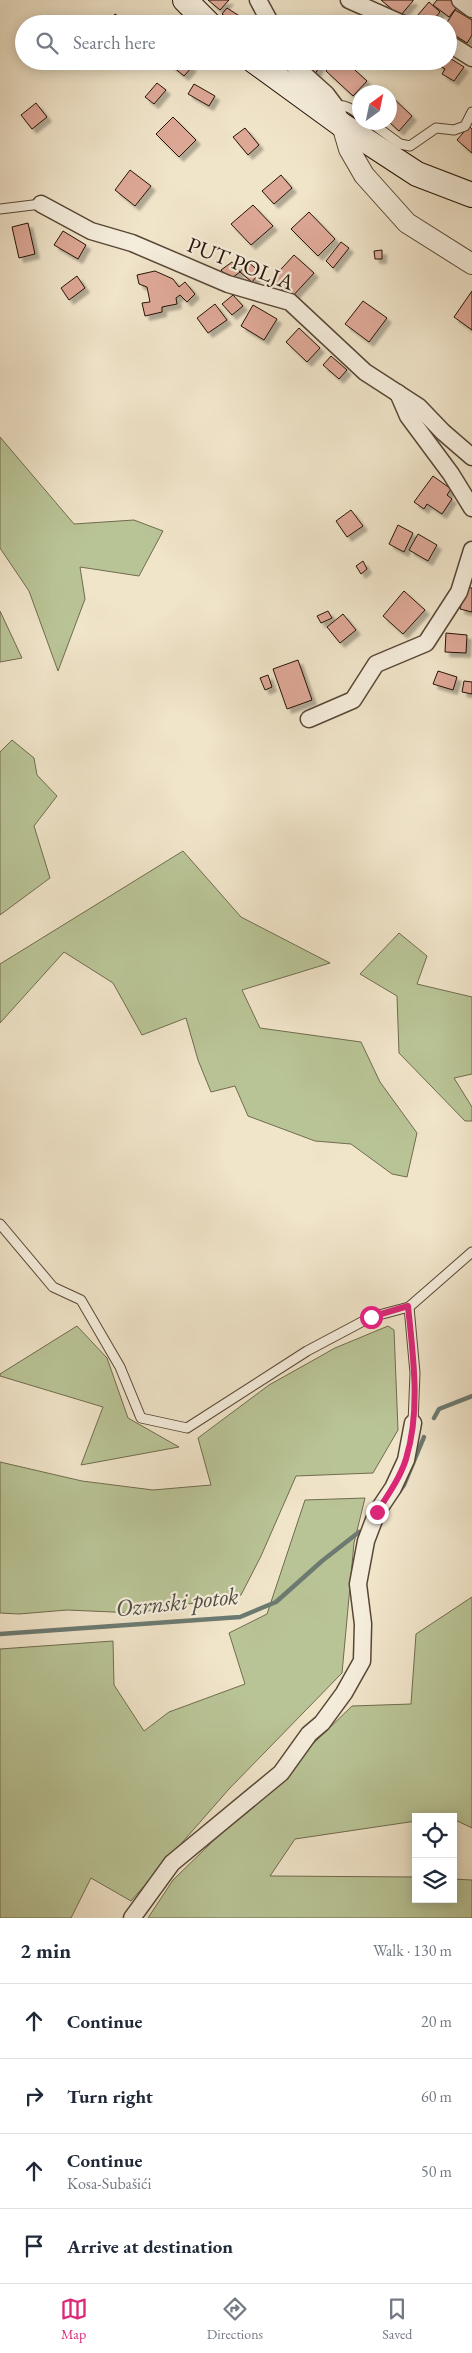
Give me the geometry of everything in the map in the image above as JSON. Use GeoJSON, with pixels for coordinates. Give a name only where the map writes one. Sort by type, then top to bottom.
{"type":"FeatureCollection","features":[{"type":"Feature","properties":{"kind":"main road"},"geometry":{"type":"LineString","coordinates":[[185,0],[201,15]]}},
{"type":"Feature","properties":{"kind":"main road"},"geometry":{"type":"LineString","coordinates":[[269,70],[345,115],[417,174],[472,195]]}},
{"type":"Feature","properties":{"kind":"street"},"geometry":{"type":"LineString","coordinates":[[258,0],[266,15]]}},
{"type":"Feature","properties":{"kind":"street"},"geometry":{"type":"LineString","coordinates":[[349,0],[383,15]]}},
{"type":"Feature","properties":{"kind":"street"},"geometry":{"type":"LineString","coordinates":[[460,0],[472,9]]}},
{"type":"Feature","properties":{"kind":"street"},"geometry":{"type":"LineString","coordinates":[[457,49],[472,58]]}},
{"type":"Feature","properties":{"kind":"street"},"geometry":{"type":"LineString","coordinates":[[299,70],[326,94],[345,115],[349,149],[364,175],[407,223],[472,264]]}},
{"type":"Feature","properties":{"kind":"street","name":"PUT POLJA"},"geometry":{"type":"LineString","coordinates":[[41,204],[91,231],[132,243],[228,284],[290,302],[365,372],[419,407],[443,432],[472,456]]}},
{"type":"Feature","properties":{"kind":"street"},"geometry":{"type":"LineString","coordinates":[[398,394],[408,416],[451,474],[472,508]]}},
{"type":"Feature","properties":{"kind":"street"},"geometry":{"type":"LineString","coordinates":[[309,719],[353,700],[376,664],[426,643],[459,592],[472,550]]}},
{"type":"Feature","properties":{"kind":"street"},"geometry":{"type":"LineString","coordinates":[[132,1918],[172,1863],[281,1773],[309,1734],[322,1723],[362,1661],[363,1624],[358,1584],[366,1541],[377,1512],[393,1488],[406,1460],[413,1423]]}},
{"type":"Feature","properties":{"kind":"lane"},"geometry":{"type":"LineString","coordinates":[[381,130],[400,144],[410,146],[436,128],[454,130],[465,126],[472,112]]}},
{"type":"Feature","properties":{"kind":"lane"},"geometry":{"type":"LineString","coordinates":[[0,209],[41,204]]}},
{"type":"Feature","properties":{"kind":"lane"},"geometry":{"type":"LineString","coordinates":[[0,1224],[53,1287],[81,1300],[120,1367],[141,1418],[187,1428],[307,1351],[371,1317],[408,1306],[472,1252]]}},
{"type":"Feature","properties":{"kind":"lane"},"geometry":{"type":"LineString","coordinates":[[408,1306],[415,1373],[413,1423]]}},
{"type":"Feature","properties":{"kind":"green space"},"geometry":{"type":"Polygon","coordinates":[[[0,437],[74,524],[134,520],[163,531],[139,576],[80,567],[85,599],[58,671],[29,591],[0,548],[0,437]]]}},
{"type":"Feature","properties":{"kind":"green space"},"geometry":{"type":"Polygon","coordinates":[[[0,611],[22,658],[0,662],[0,611]]]}},
{"type":"Feature","properties":{"kind":"green space"},"geometry":{"type":"Polygon","coordinates":[[[12,740],[34,758],[37,775],[57,796],[34,826],[50,878],[0,915],[0,752],[12,740]]]}},
{"type":"Feature","properties":{"kind":"green space"},"geometry":{"type":"Polygon","coordinates":[[[183,851],[241,917],[330,963],[242,990],[260,1028],[361,1042],[380,1082],[417,1133],[407,1177],[392,1174],[351,1144],[315,1141],[248,1116],[235,1086],[211,1092],[198,1060],[186,1018],[142,1035],[113,983],[64,952],[0,1023],[0,964],[183,851]]]}},
{"type":"Feature","properties":{"kind":"green space"},"geometry":{"type":"Polygon","coordinates":[[[399,933],[427,956],[417,984],[472,997],[472,1074],[454,1078],[472,1107],[472,1121],[465,1121],[399,1053],[397,996],[360,974],[399,933]]]}},
{"type":"Feature","properties":{"kind":"green space"},"geometry":{"type":"Polygon","coordinates":[[[77,1326],[107,1358],[128,1418],[179,1447],[81,1465],[103,1407],[0,1376],[0,1374],[77,1326]]]}},
{"type":"Feature","properties":{"kind":"green space"},"geometry":{"type":"Polygon","coordinates":[[[388,1326],[394,1330],[398,1430],[373,1473],[296,1476],[261,1556],[241,1595],[136,1613],[67,1610],[19,1614],[0,1613],[0,1462],[82,1481],[153,1490],[211,1485],[198,1438],[269,1385],[335,1348],[388,1326]]]}},
{"type":"Feature","properties":{"kind":"green space"},"geometry":{"type":"Polygon","coordinates":[[[365,1498],[354,1543],[342,1673],[229,1789],[131,1901],[91,1878],[71,1918],[0,1918],[0,1649],[113,1641],[114,1685],[144,1731],[169,1712],[245,1684],[229,1633],[267,1614],[305,1500],[365,1498]]]}},
{"type":"Feature","properties":{"kind":"green space"},"geometry":{"type":"Polygon","coordinates":[[[472,1597],[472,1828],[457,1821],[457,1813],[412,1813],[412,1822],[295,1839],[270,1876],[412,1877],[412,1903],[457,1903],[457,1879],[472,1880],[472,1918],[148,1918],[173,1880],[352,1706],[411,1704],[416,1634],[472,1597]]]}},
{"type":"Feature","properties":{"kind":"building"},"geometry":{"type":"Polygon","coordinates":[[[208,0],[229,0],[220,10],[208,0]]]}},
{"type":"Feature","properties":{"kind":"building"},"geometry":{"type":"Polygon","coordinates":[[[381,0],[413,0],[399,15],[381,0]]]}},
{"type":"Feature","properties":{"kind":"building"},"geometry":{"type":"Polygon","coordinates":[[[437,0],[455,0],[460,3],[451,15],[446,15],[433,5],[437,0]]]}},
{"type":"Feature","properties":{"kind":"building"},"geometry":{"type":"Polygon","coordinates":[[[429,2],[440,12],[438,15],[418,15],[429,2]]]}},
{"type":"Feature","properties":{"kind":"building"},"geometry":{"type":"Polygon","coordinates":[[[227,8],[238,15],[223,15],[222,14],[227,8]]]}},
{"type":"Feature","properties":{"kind":"building"},"geometry":{"type":"Polygon","coordinates":[[[455,10],[472,20],[472,35],[467,43],[457,37],[457,15],[452,15],[455,10]]]}},
{"type":"Feature","properties":{"kind":"building"},"geometry":{"type":"Polygon","coordinates":[[[457,63],[464,67],[454,81],[442,74],[444,70],[457,70],[457,63]]]}},
{"type":"Feature","properties":{"kind":"building"},"geometry":{"type":"Polygon","coordinates":[[[177,70],[189,70],[184,76],[177,70]]]}},
{"type":"Feature","properties":{"kind":"building"},"geometry":{"type":"Polygon","coordinates":[[[327,70],[355,70],[367,81],[363,85],[352,85],[352,95],[327,70]]]}},
{"type":"Feature","properties":{"kind":"building"},"geometry":{"type":"Polygon","coordinates":[[[157,83],[166,90],[154,104],[145,97],[157,83]]]}},
{"type":"Feature","properties":{"kind":"building"},"geometry":{"type":"Polygon","coordinates":[[[194,84],[215,96],[209,106],[188,94],[194,84]]]}},
{"type":"Feature","properties":{"kind":"building"},"geometry":{"type":"Polygon","coordinates":[[[397,102],[412,116],[399,131],[397,129],[397,102]]]}},
{"type":"Feature","properties":{"kind":"building"},"geometry":{"type":"Polygon","coordinates":[[[36,103],[47,117],[32,129],[21,115],[36,103]]]}},
{"type":"Feature","properties":{"kind":"building"},"geometry":{"type":"Polygon","coordinates":[[[173,117],[196,140],[179,157],[156,134],[173,117]]]}},
{"type":"Feature","properties":{"kind":"building"},"geometry":{"type":"Polygon","coordinates":[[[469,126],[472,129],[472,153],[457,140],[469,126]]]}},
{"type":"Feature","properties":{"kind":"building"},"geometry":{"type":"Polygon","coordinates":[[[245,128],[259,145],[248,155],[233,137],[245,128]]]}},
{"type":"Feature","properties":{"kind":"building"},"geometry":{"type":"Polygon","coordinates":[[[130,170],[151,186],[135,206],[115,190],[130,170]]]}},
{"type":"Feature","properties":{"kind":"building"},"geometry":{"type":"Polygon","coordinates":[[[281,175],[292,188],[274,204],[262,191],[281,175]]]}},
{"type":"Feature","properties":{"kind":"building"},"geometry":{"type":"Polygon","coordinates":[[[253,205],[273,226],[251,245],[231,224],[253,205]]]}},
{"type":"Feature","properties":{"kind":"building"},"geometry":{"type":"Polygon","coordinates":[[[309,212],[335,239],[318,256],[291,229],[309,212]]]}},
{"type":"Feature","properties":{"kind":"building"},"geometry":{"type":"Polygon","coordinates":[[[28,223],[35,254],[19,258],[12,227],[28,223]]]}},
{"type":"Feature","properties":{"kind":"building"},"geometry":{"type":"Polygon","coordinates":[[[63,231],[86,245],[78,259],[54,245],[63,231]]]}},
{"type":"Feature","properties":{"kind":"building"},"geometry":{"type":"Polygon","coordinates":[[[341,242],[349,248],[333,268],[326,261],[341,242]]]}},
{"type":"Feature","properties":{"kind":"building"},"geometry":{"type":"Polygon","coordinates":[[[382,250],[382,259],[375,259],[374,251],[382,250]]]}},
{"type":"Feature","properties":{"kind":"building"},"geometry":{"type":"Polygon","coordinates":[[[294,255],[314,273],[291,298],[271,280],[294,255]]]}},
{"type":"Feature","properties":{"kind":"building"},"geometry":{"type":"Polygon","coordinates":[[[232,262],[240,272],[229,280],[221,270],[232,262]]]}},
{"type":"Feature","properties":{"kind":"building"},"geometry":{"type":"Polygon","coordinates":[[[248,262],[260,272],[252,282],[240,272],[248,262]]]}},
{"type":"Feature","properties":{"kind":"building"},"geometry":{"type":"Polygon","coordinates":[[[155,271],[173,279],[179,287],[185,282],[195,294],[187,302],[180,295],[176,298],[177,304],[162,307],[162,312],[145,316],[142,303],[150,302],[147,287],[139,284],[137,275],[155,271]]]}},
{"type":"Feature","properties":{"kind":"building"},"geometry":{"type":"Polygon","coordinates":[[[77,276],[85,288],[69,300],[61,288],[77,276]]]}},
{"type":"Feature","properties":{"kind":"building"},"geometry":{"type":"Polygon","coordinates":[[[472,291],[472,330],[454,317],[472,291]]]}},
{"type":"Feature","properties":{"kind":"building"},"geometry":{"type":"Polygon","coordinates":[[[233,295],[243,306],[232,315],[222,304],[233,295]]]}},
{"type":"Feature","properties":{"kind":"building"},"geometry":{"type":"Polygon","coordinates":[[[363,301],[387,318],[369,342],[345,324],[363,301]]]}},
{"type":"Feature","properties":{"kind":"building"},"geometry":{"type":"Polygon","coordinates":[[[215,304],[227,320],[208,333],[197,318],[215,304]]]}},
{"type":"Feature","properties":{"kind":"building"},"geometry":{"type":"Polygon","coordinates":[[[253,305],[277,319],[264,340],[241,326],[253,305]]]}},
{"type":"Feature","properties":{"kind":"building"},"geometry":{"type":"Polygon","coordinates":[[[299,328],[320,348],[307,362],[286,342],[299,328]]]}},
{"type":"Feature","properties":{"kind":"building"},"geometry":{"type":"Polygon","coordinates":[[[331,356],[347,370],[339,379],[323,365],[331,356]]]}},
{"type":"Feature","properties":{"kind":"building"},"geometry":{"type":"Polygon","coordinates":[[[433,476],[451,489],[447,495],[452,499],[442,514],[427,504],[424,509],[414,502],[433,476]]]}},
{"type":"Feature","properties":{"kind":"building"},"geometry":{"type":"Polygon","coordinates":[[[351,510],[363,526],[347,537],[336,521],[351,510]]]}},
{"type":"Feature","properties":{"kind":"building"},"geometry":{"type":"Polygon","coordinates":[[[398,525],[413,533],[404,552],[389,544],[398,525]]]}},
{"type":"Feature","properties":{"kind":"building"},"geometry":{"type":"Polygon","coordinates":[[[418,534],[437,545],[428,561],[409,550],[418,534]]]}},
{"type":"Feature","properties":{"kind":"building"},"geometry":{"type":"Polygon","coordinates":[[[363,561],[367,569],[361,574],[356,566],[363,561]]]}},
{"type":"Feature","properties":{"kind":"building"},"geometry":{"type":"Polygon","coordinates":[[[465,587],[472,588],[472,612],[460,609],[465,587]]]}},
{"type":"Feature","properties":{"kind":"building"},"geometry":{"type":"Polygon","coordinates":[[[404,591],[425,610],[403,634],[383,616],[404,591]]]}},
{"type":"Feature","properties":{"kind":"building"},"geometry":{"type":"Polygon","coordinates":[[[328,611],[332,618],[321,623],[317,616],[328,611]]]}},
{"type":"Feature","properties":{"kind":"building"},"geometry":{"type":"Polygon","coordinates":[[[343,614],[356,630],[340,643],[327,627],[343,614]]]}},
{"type":"Feature","properties":{"kind":"building"},"geometry":{"type":"Polygon","coordinates":[[[446,633],[467,635],[466,653],[445,652],[446,633]]]}},
{"type":"Feature","properties":{"kind":"building"},"geometry":{"type":"Polygon","coordinates":[[[298,660],[312,700],[287,709],[273,669],[298,660]]]}},
{"type":"Feature","properties":{"kind":"building"},"geometry":{"type":"Polygon","coordinates":[[[438,671],[457,677],[453,690],[433,684],[438,671]]]}},
{"type":"Feature","properties":{"kind":"building"},"geometry":{"type":"Polygon","coordinates":[[[268,675],[272,687],[265,690],[260,678],[268,675]]]}},
{"type":"Feature","properties":{"kind":"building"},"geometry":{"type":"Polygon","coordinates":[[[464,681],[472,682],[472,694],[462,692],[464,681]]]}},
{"type":"Feature","properties":{"kind":"waterway","name":"Ozrnski potok"},"geometry":{"type":"LineString","coordinates":[[434,1418],[439,1409],[472,1396]]}},
{"type":"Feature","properties":{"kind":"waterway"},"geometry":{"type":"LineString","coordinates":[[399,1492],[404,1485],[424,1437]]}},
{"type":"Feature","properties":{"kind":"waterway","name":"Ozrnski potok"},"geometry":{"type":"LineString","coordinates":[[0,1634],[240,1617],[276,1602],[322,1561],[359,1532]]}},
{"type":"Feature","properties":{"kind":"route"},"geometry":{"type":"LineString","coordinates":[[371,1317],[408,1306],[415,1373],[413,1423],[406,1460],[393,1488],[377,1512]]}}]}
